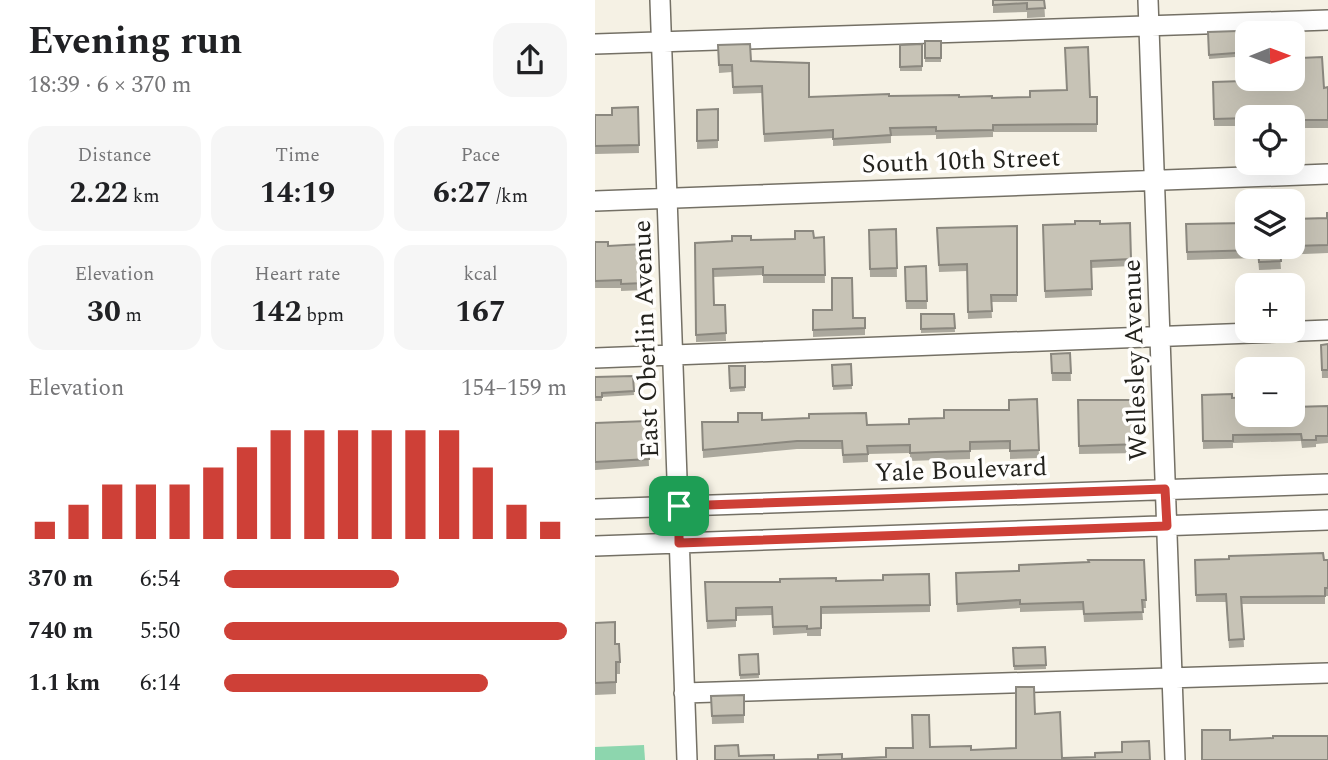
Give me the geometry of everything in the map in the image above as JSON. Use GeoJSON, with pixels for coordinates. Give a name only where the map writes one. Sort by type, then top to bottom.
{"type":"FeatureCollection","features":[{"type":"Feature","properties":{"kind":"street","name":"East Oberlin Avenue"},"geometry":{"type":"LineString","coordinates":[[660,0],[687,760]]}},
{"type":"Feature","properties":{"kind":"street","name":"Wellesley Avenue"},"geometry":{"type":"LineString","coordinates":[[1148,0],[1175,760]]}},
{"type":"Feature","properties":{"kind":"street"},"geometry":{"type":"LineString","coordinates":[[595,44],[1328,20]]}},
{"type":"Feature","properties":{"kind":"street","name":"South 10th Street"},"geometry":{"type":"LineString","coordinates":[[595,201],[1328,174]]}},
{"type":"Feature","properties":{"kind":"street"},"geometry":{"type":"LineString","coordinates":[[595,358],[1328,330]]}},
{"type":"Feature","properties":{"kind":"street","name":"Yale Boulevard"},"geometry":{"type":"LineString","coordinates":[[595,509],[1328,484]]}},
{"type":"Feature","properties":{"kind":"street"},"geometry":{"type":"LineString","coordinates":[[595,546],[1328,520]]}},
{"type":"Feature","properties":{"kind":"street"},"geometry":{"type":"LineString","coordinates":[[684,693],[1328,673]]}},
{"type":"Feature","properties":{"kind":"green space"},"geometry":{"type":"Polygon","coordinates":[[[644,745],[645,760],[595,760],[595,747],[644,745]]]}},
{"type":"Feature","properties":{"kind":"building"},"geometry":{"type":"Polygon","coordinates":[[[993,0],[1044,0],[1045,8],[1027,9],[1027,3],[993,5],[993,0]]]}},
{"type":"Feature","properties":{"kind":"building"},"geometry":{"type":"Polygon","coordinates":[[[1235,31],[1235,53],[1209,55],[1208,32],[1235,31]]]}},
{"type":"Feature","properties":{"kind":"building"},"geometry":{"type":"Polygon","coordinates":[[[925,41],[941,41],[941,58],[925,58],[925,41]]]}},
{"type":"Feature","properties":{"kind":"building"},"geometry":{"type":"Polygon","coordinates":[[[750,44],[751,61],[809,63],[809,97],[889,94],[1030,97],[1030,91],[1067,90],[1065,48],[1088,47],[1090,97],[1097,97],[1097,124],[993,125],[993,130],[936,131],[936,127],[890,128],[891,135],[833,139],[833,130],[764,134],[762,86],[733,87],[732,65],[719,65],[718,45],[750,44]]]}},
{"type":"Feature","properties":{"kind":"building"},"geometry":{"type":"Polygon","coordinates":[[[922,44],[922,66],[900,67],[900,45],[922,44]]]}},
{"type":"Feature","properties":{"kind":"building"},"geometry":{"type":"Polygon","coordinates":[[[1322,57],[1324,88],[1328,87],[1328,120],[1305,120],[1305,105],[1235,105],[1235,118],[1214,119],[1213,82],[1235,81],[1235,91],[1305,91],[1305,58],[1322,57]]]}},
{"type":"Feature","properties":{"kind":"building"},"geometry":{"type":"Polygon","coordinates":[[[638,107],[639,145],[595,146],[595,115],[612,115],[612,108],[638,107]]]}},
{"type":"Feature","properties":{"kind":"building"},"geometry":{"type":"Polygon","coordinates":[[[718,109],[718,140],[697,141],[697,110],[718,109]]]}},
{"type":"Feature","properties":{"kind":"building"},"geometry":{"type":"Polygon","coordinates":[[[1328,213],[1328,245],[1305,246],[1305,219],[1327,218],[1328,213]]]}},
{"type":"Feature","properties":{"kind":"building"},"geometry":{"type":"Polygon","coordinates":[[[1075,221],[1130,223],[1131,259],[1091,261],[1092,289],[1045,291],[1043,225],[1075,224],[1075,221]]]}},
{"type":"Feature","properties":{"kind":"building"},"geometry":{"type":"Polygon","coordinates":[[[1235,223],[1235,251],[1187,252],[1186,224],[1235,223]]]}},
{"type":"Feature","properties":{"kind":"building"},"geometry":{"type":"Polygon","coordinates":[[[1017,226],[1017,295],[991,295],[992,311],[968,312],[967,264],[939,265],[937,228],[1017,226]]]}},
{"type":"Feature","properties":{"kind":"building"},"geometry":{"type":"Polygon","coordinates":[[[896,229],[897,268],[870,269],[869,230],[896,229]]]}},
{"type":"Feature","properties":{"kind":"building"},"geometry":{"type":"Polygon","coordinates":[[[795,231],[813,231],[814,238],[824,237],[825,275],[763,275],[763,267],[713,269],[714,305],[725,305],[726,333],[696,335],[695,243],[732,241],[732,236],[751,236],[751,240],[795,239],[795,231]]]}},
{"type":"Feature","properties":{"kind":"building"},"geometry":{"type":"Polygon","coordinates":[[[595,242],[608,242],[608,246],[643,244],[644,283],[595,281],[595,242]]]}},
{"type":"Feature","properties":{"kind":"building"},"geometry":{"type":"Polygon","coordinates":[[[1259,259],[1281,259],[1281,261],[1259,262],[1259,259]]]}},
{"type":"Feature","properties":{"kind":"building"},"geometry":{"type":"Polygon","coordinates":[[[926,266],[927,301],[906,301],[905,267],[926,266]]]}},
{"type":"Feature","properties":{"kind":"building"},"geometry":{"type":"Polygon","coordinates":[[[832,278],[852,278],[853,318],[865,318],[865,328],[813,330],[813,310],[832,310],[832,278]]]}},
{"type":"Feature","properties":{"kind":"building"},"geometry":{"type":"Polygon","coordinates":[[[921,314],[954,314],[955,328],[921,329],[921,314]]]}},
{"type":"Feature","properties":{"kind":"building"},"geometry":{"type":"Polygon","coordinates":[[[1328,344],[1328,370],[1322,370],[1321,345],[1328,344]]]}},
{"type":"Feature","properties":{"kind":"building"},"geometry":{"type":"Polygon","coordinates":[[[1070,353],[1071,373],[1052,373],[1051,354],[1070,353]]]}},
{"type":"Feature","properties":{"kind":"building"},"geometry":{"type":"Polygon","coordinates":[[[851,364],[852,385],[833,386],[832,365],[851,364]]]}},
{"type":"Feature","properties":{"kind":"building"},"geometry":{"type":"Polygon","coordinates":[[[729,366],[745,366],[745,387],[730,388],[729,366]]]}},
{"type":"Feature","properties":{"kind":"building"},"geometry":{"type":"Polygon","coordinates":[[[633,376],[634,391],[602,393],[602,397],[595,397],[595,377],[633,376]]]}},
{"type":"Feature","properties":{"kind":"building"},"geometry":{"type":"Polygon","coordinates":[[[1232,394],[1232,398],[1235,398],[1235,427],[1305,427],[1305,407],[1328,406],[1328,436],[1316,436],[1316,440],[1302,440],[1301,434],[1233,435],[1233,441],[1203,441],[1202,395],[1232,394]]]}},
{"type":"Feature","properties":{"kind":"building"},"geometry":{"type":"Polygon","coordinates":[[[1037,399],[1039,450],[1010,451],[1010,441],[970,442],[970,451],[910,453],[910,445],[867,446],[868,454],[843,455],[842,441],[797,441],[703,450],[702,422],[738,422],[738,413],[762,413],[762,420],[809,418],[809,414],[866,413],[867,425],[909,424],[909,419],[944,418],[944,410],[1009,410],[1009,400],[1037,399]]]}},
{"type":"Feature","properties":{"kind":"building"},"geometry":{"type":"Polygon","coordinates":[[[1078,400],[1140,400],[1141,444],[1079,446],[1078,400]]]}},
{"type":"Feature","properties":{"kind":"building"},"geometry":{"type":"Polygon","coordinates":[[[647,421],[649,459],[595,462],[595,423],[647,421]]]}},
{"type":"Feature","properties":{"kind":"building"},"geometry":{"type":"Polygon","coordinates":[[[1323,553],[1324,560],[1328,560],[1328,588],[1325,588],[1325,596],[1241,597],[1244,639],[1229,640],[1226,594],[1196,595],[1195,560],[1229,559],[1229,556],[1323,553]]]}},
{"type":"Feature","properties":{"kind":"building"},"geometry":{"type":"Polygon","coordinates":[[[1088,560],[1144,560],[1146,600],[1142,600],[1143,612],[1084,614],[1083,602],[1020,604],[1020,600],[957,604],[956,573],[1019,571],[1019,565],[1089,562],[1088,560]]]}},
{"type":"Feature","properties":{"kind":"building"},"geometry":{"type":"Polygon","coordinates":[[[929,574],[930,605],[821,607],[821,628],[773,627],[772,607],[736,608],[736,620],[707,621],[705,582],[780,582],[780,579],[836,578],[836,581],[883,580],[883,575],[929,574]]]}},
{"type":"Feature","properties":{"kind":"building"},"geometry":{"type":"Polygon","coordinates":[[[615,622],[615,644],[619,644],[620,662],[616,662],[616,682],[595,683],[595,623],[615,622]]]}},
{"type":"Feature","properties":{"kind":"building"},"geometry":{"type":"Polygon","coordinates":[[[1045,647],[1046,665],[1014,666],[1013,648],[1045,647]]]}},
{"type":"Feature","properties":{"kind":"building"},"geometry":{"type":"Polygon","coordinates":[[[758,654],[759,674],[740,675],[739,655],[758,654]]]}},
{"type":"Feature","properties":{"kind":"building"},"geometry":{"type":"Polygon","coordinates":[[[1016,687],[1034,687],[1035,714],[1060,712],[1062,758],[1095,757],[1095,753],[1122,752],[1122,742],[1149,741],[1150,760],[774,760],[818,759],[818,755],[842,754],[842,759],[886,757],[886,748],[913,748],[912,715],[929,715],[930,747],[971,746],[971,750],[1016,748],[1016,687]]]}},
{"type":"Feature","properties":{"kind":"building"},"geometry":{"type":"Polygon","coordinates":[[[744,695],[744,715],[712,716],[711,696],[744,695]]]}},
{"type":"Feature","properties":{"kind":"building"},"geometry":{"type":"Polygon","coordinates":[[[1202,730],[1230,730],[1230,740],[1273,736],[1328,736],[1328,760],[1202,760],[1202,730]]]}},
{"type":"Feature","properties":{"kind":"building"},"geometry":{"type":"Polygon","coordinates":[[[738,745],[739,756],[774,755],[774,760],[715,760],[715,746],[738,745]]]}},
{"type":"Feature","properties":{"kind":"route"},"geometry":{"type":"LineString","coordinates":[[1165,489],[1167,526],[679,543],[679,506],[1165,489]]}}]}
